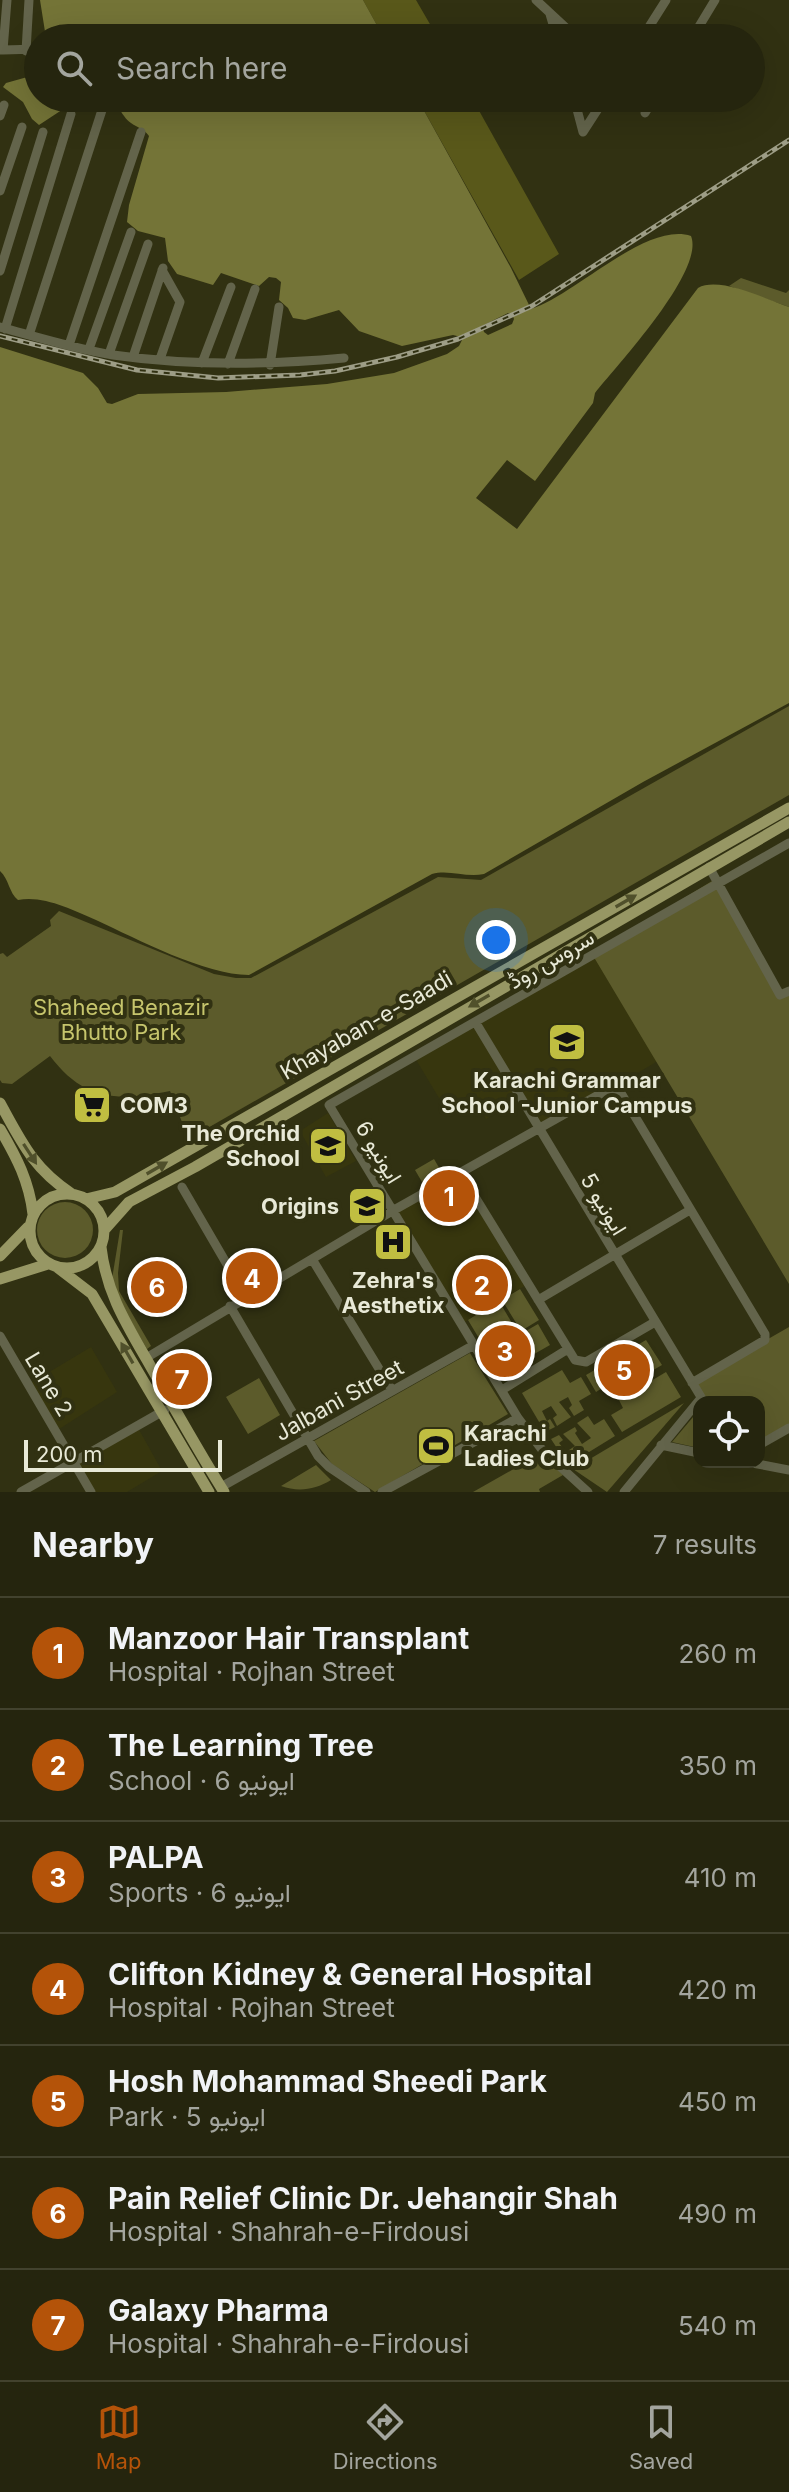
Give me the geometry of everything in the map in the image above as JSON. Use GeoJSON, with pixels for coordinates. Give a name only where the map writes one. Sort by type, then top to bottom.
{"type":"FeatureCollection","features":[{"type":"Feature","properties":{"kind":"main road","name":"Khayaban-e-Saadi"},"geometry":{"type":"LineString","coordinates":[[86,1199],[115,1192],[789,808]]}},
{"type":"Feature","properties":{"kind":"main road","name":"Khayaban-e-Saadi"},"geometry":{"type":"LineString","coordinates":[[105,1229],[129,1202],[195,1167],[789,822]]}},
{"type":"Feature","properties":{"kind":"main road"},"geometry":{"type":"LineString","coordinates":[[0,1103],[31,1158],[52,1181],[97,1208],[105,1229],[101,1247],[104,1274],[113,1300],[146,1358],[167,1409]]}},
{"type":"Feature","properties":{"kind":"main road"},"geometry":{"type":"LineString","coordinates":[[0,1129],[21,1166],[33,1214]]}},
{"type":"Feature","properties":{"kind":"main road"},"geometry":{"type":"LineString","coordinates":[[0,1256],[28,1227],[38,1206],[52,1196],[72,1194]]}},
{"type":"Feature","properties":{"kind":"main road"},"geometry":{"type":"LineString","coordinates":[[28,1227],[30,1240],[40,1257],[92,1294],[218,1490]]}},
{"type":"Feature","properties":{"kind":"main road"},"geometry":{"type":"LineString","coordinates":[[0,1279],[53,1266],[81,1266],[92,1259],[101,1247]]}},
{"type":"Feature","properties":{"kind":"street"},"geometry":{"type":"LineString","coordinates":[[7,0],[2,50],[24,51]]}},
{"type":"Feature","properties":{"kind":"street"},"geometry":{"type":"LineString","coordinates":[[28,24],[29,0]]}},
{"type":"Feature","properties":{"kind":"street"},"geometry":{"type":"LineString","coordinates":[[536,0],[562,24]]}},
{"type":"Feature","properties":{"kind":"street"},"geometry":{"type":"LineString","coordinates":[[651,24],[666,0]]}},
{"type":"Feature","properties":{"kind":"street"},"geometry":{"type":"LineString","coordinates":[[700,24],[715,0]]}},
{"type":"Feature","properties":{"kind":"street"},"geometry":{"type":"LineString","coordinates":[[550,13],[553,24]]}},
{"type":"Feature","properties":{"kind":"street"},"geometry":{"type":"LineString","coordinates":[[0,116],[4,105]]}},
{"type":"Feature","properties":{"kind":"street"},"geometry":{"type":"LineString","coordinates":[[29,335],[101,112]]}},
{"type":"Feature","properties":{"kind":"street"},"geometry":{"type":"LineString","coordinates":[[578,112],[583,132],[596,112]]}},
{"type":"Feature","properties":{"kind":"street"},"geometry":{"type":"LineString","coordinates":[[71,114],[2,328],[133,357],[270,365],[344,358]]}},
{"type":"Feature","properties":{"kind":"street"},"geometry":{"type":"LineString","coordinates":[[0,191],[22,127]]}},
{"type":"Feature","properties":{"kind":"street"},"geometry":{"type":"LineString","coordinates":[[0,271],[43,132]]}},
{"type":"Feature","properties":{"kind":"street"},"geometry":{"type":"LineString","coordinates":[[69,345],[141,132]]}},
{"type":"Feature","properties":{"kind":"street"},"geometry":{"type":"LineString","coordinates":[[89,349],[131,232]]}},
{"type":"Feature","properties":{"kind":"street"},"geometry":{"type":"LineString","coordinates":[[109,354],[148,244]]}},
{"type":"Feature","properties":{"kind":"street"},"geometry":{"type":"LineString","coordinates":[[133,357],[163,267],[180,302],[160,359]]}},
{"type":"Feature","properties":{"kind":"street"},"geometry":{"type":"LineString","coordinates":[[202,363],[231,287]]}},
{"type":"Feature","properties":{"kind":"street"},"geometry":{"type":"LineString","coordinates":[[228,364],[255,289]]}},
{"type":"Feature","properties":{"kind":"street"},"geometry":{"type":"LineString","coordinates":[[270,365],[279,307]]}},
{"type":"Feature","properties":{"kind":"street","name":"سروس روڈ"},"geometry":{"type":"LineString","coordinates":[[329,1105],[789,843]]}},
{"type":"Feature","properties":{"kind":"street"},"geometry":{"type":"LineString","coordinates":[[709,867],[780,995],[789,991]]}},
{"type":"Feature","properties":{"kind":"street","name":"ایونیو 5"},"geometry":{"type":"LineString","coordinates":[[476,1023],[700,1396]]}},
{"type":"Feature","properties":{"kind":"street"},"geometry":{"type":"LineString","coordinates":[[146,1358],[394,1210],[609,1089],[616,1089],[766,1337],[692,1383]]}},
{"type":"Feature","properties":{"kind":"street","name":"ایونیو 6"},"geometry":{"type":"LineString","coordinates":[[329,1105],[518,1418],[543,1451],[588,1492]]}},
{"type":"Feature","properties":{"kind":"street"},"geometry":{"type":"LineString","coordinates":[[461,1174],[575,1360],[586,1362],[655,1322]]}},
{"type":"Feature","properties":{"kind":"street"},"geometry":{"type":"LineString","coordinates":[[182,1187],[246,1297]]}},
{"type":"Feature","properties":{"kind":"street"},"geometry":{"type":"LineString","coordinates":[[538,1300],[690,1210]]}},
{"type":"Feature","properties":{"kind":"street"},"geometry":{"type":"LineString","coordinates":[[312,1259],[392,1390]]}},
{"type":"Feature","properties":{"kind":"street"},"geometry":{"type":"LineString","coordinates":[[230,1306],[307,1438],[329,1467],[366,1492]]}},
{"type":"Feature","properties":{"kind":"street","name":"Lane 2"},"geometry":{"type":"LineString","coordinates":[[0,1336],[91,1492]]}},
{"type":"Feature","properties":{"kind":"street","name":"Jalbani Street"},"geometry":{"type":"LineString","coordinates":[[218,1490],[474,1345]]}},
{"type":"Feature","properties":{"kind":"street"},"geometry":{"type":"LineString","coordinates":[[502,1390],[568,1349]]}},
{"type":"Feature","properties":{"kind":"street"},"geometry":{"type":"LineString","coordinates":[[21,1492],[167,1409]]}},
{"type":"Feature","properties":{"kind":"street"},"geometry":{"type":"LineString","coordinates":[[624,1492],[693,1411]]}},
{"type":"Feature","properties":{"kind":"street"},"geometry":{"type":"LineString","coordinates":[[382,1492],[518,1418]]}},
{"type":"Feature","properties":{"kind":"street"},"geometry":{"type":"LineString","coordinates":[[765,1442],[789,1428]]}},
{"type":"Feature","properties":{"kind":"street"},"geometry":{"type":"LineString","coordinates":[[661,1445],[693,1452]]}},
{"type":"Feature","properties":{"kind":"street"},"geometry":{"type":"LineString","coordinates":[[765,1465],[789,1470]]}},
{"type":"Feature","properties":{"kind":"shaded area"},"geometry":{"type":"Polygon","coordinates":[[[40,0],[363,0],[376,24],[44,24],[40,0]]]}},
{"type":"Feature","properties":{"kind":"shaded area"},"geometry":{"type":"Polygon","coordinates":[[[363,0],[416,0],[430,24],[376,24],[363,0]]]}},
{"type":"Feature","properties":{"kind":"shaded area"},"geometry":{"type":"Polygon","coordinates":[[[24,78],[24,104],[3,87],[6,83],[24,78]]]}},
{"type":"Feature","properties":{"kind":"shaded area"},"geometry":{"type":"Polygon","coordinates":[[[28,112],[59,112],[39,125],[28,112]]]}},
{"type":"Feature","properties":{"kind":"shaded area"},"geometry":{"type":"Polygon","coordinates":[[[121,112],[425,112],[531,309],[653,239],[673,234],[691,236],[692,252],[673,293],[595,393],[593,403],[535,481],[507,460],[476,498],[517,529],[698,288],[707,285],[730,287],[789,307],[789,703],[643,782],[484,874],[432,874],[249,975],[192,963],[58,904],[18,900],[0,871],[0,347],[83,373],[107,403],[112,404],[138,394],[226,392],[327,384],[394,373],[447,354],[462,340],[453,335],[402,346],[359,331],[339,310],[305,320],[293,318],[279,300],[281,282],[276,278],[269,277],[259,286],[221,273],[213,285],[177,274],[168,261],[165,238],[138,231],[127,222],[149,136],[121,112]],[[508,313],[482,326],[488,335],[512,324],[514,319],[508,313]]]}},
{"type":"Feature","properties":{"kind":"shaded area"},"geometry":{"type":"Polygon","coordinates":[[[425,112],[480,112],[559,254],[519,280],[425,112]]]}},
{"type":"Feature","properties":{"kind":"shaded area","name":"Karachi Grammar School -Junior Campus"},"geometry":{"type":"Polygon","coordinates":[[[592,954],[658,1061],[539,1130],[520,1099],[486,1119],[471,1094],[445,1108],[415,1058],[592,954]]]}},
{"type":"Feature","properties":{"kind":"shaded area","name":"The Orchid School"},"geometry":{"type":"Polygon","coordinates":[[[328,1113],[356,1161],[326,1177],[300,1131],[328,1113]]]}},
{"type":"Feature","properties":{"kind":"shaded area"},"geometry":{"type":"Polygon","coordinates":[[[461,1174],[528,1284],[460,1325],[392,1212],[461,1174]]]}},
{"type":"Feature","properties":{"kind":"shaded area"},"geometry":{"type":"Polygon","coordinates":[[[91,1347],[117,1392],[56,1431],[26,1386],[91,1347]]]}},
{"type":"Feature","properties":{"kind":"shaded area"},"geometry":{"type":"Polygon","coordinates":[[[137,1426],[162,1471],[127,1492],[89,1492],[74,1461],[137,1426]]]}},
{"type":"Feature","properties":{"kind":"green space"},"geometry":{"type":"Polygon","coordinates":[[[741,278],[786,293],[789,290],[789,307],[729,286],[741,278]]]}},
{"type":"Feature","properties":{"kind":"green space","name":"Shaheed Benazir Bhutto Park"},"geometry":{"type":"Polygon","coordinates":[[[789,706],[789,795],[192,1137],[187,1135],[170,1091],[118,1096],[90,1090],[63,1071],[50,1056],[12,1084],[0,1080],[0,954],[7,957],[51,926],[50,920],[59,911],[214,974],[251,978],[438,877],[481,880],[789,706]]]}},
{"type":"Feature","properties":{"kind":"green space"},"geometry":{"type":"Polygon","coordinates":[[[712,881],[780,995],[789,991],[789,1284],[592,954],[712,881]]]}},
{"type":"Feature","properties":{"kind":"green space"},"geometry":{"type":"Polygon","coordinates":[[[434,1159],[441,1171],[422,1182],[415,1170],[434,1159]]]}},
{"type":"Feature","properties":{"kind":"green space"},"geometry":{"type":"Polygon","coordinates":[[[65,1202],[85,1210],[93,1230],[85,1250],[65,1258],[45,1250],[37,1230],[45,1210],[65,1202]]]}},
{"type":"Feature","properties":{"kind":"green space"},"geometry":{"type":"Polygon","coordinates":[[[120,1230],[123,1230],[119,1291],[151,1346],[147,1349],[117,1298],[112,1279],[120,1230]]]}},
{"type":"Feature","properties":{"kind":"green space"},"geometry":{"type":"Polygon","coordinates":[[[520,1289],[539,1320],[521,1331],[502,1300],[520,1289]]]}},
{"type":"Feature","properties":{"kind":"green space"},"geometry":{"type":"Polygon","coordinates":[[[499,1301],[519,1335],[538,1324],[550,1345],[529,1357],[512,1328],[483,1345],[468,1320],[499,1301]]]}},
{"type":"Feature","properties":{"kind":"green space"},"geometry":{"type":"Polygon","coordinates":[[[789,1327],[789,1427],[765,1441],[765,1396],[700,1396],[692,1383],[789,1327]]]}},
{"type":"Feature","properties":{"kind":"green space"},"geometry":{"type":"Polygon","coordinates":[[[646,1340],[662,1365],[612,1394],[607,1385],[596,1392],[586,1375],[646,1340]]]}},
{"type":"Feature","properties":{"kind":"green space"},"geometry":{"type":"Polygon","coordinates":[[[470,1353],[508,1414],[375,1492],[332,1464],[314,1441],[470,1353]]]}},
{"type":"Feature","properties":{"kind":"green space"},"geometry":{"type":"Polygon","coordinates":[[[562,1370],[570,1383],[581,1377],[591,1394],[579,1401],[584,1410],[574,1416],[568,1397],[559,1402],[571,1417],[557,1426],[553,1418],[557,1415],[551,1406],[542,1411],[547,1421],[550,1419],[555,1427],[545,1432],[522,1393],[562,1370]]]}},
{"type":"Feature","properties":{"kind":"green space"},"geometry":{"type":"Polygon","coordinates":[[[666,1372],[681,1397],[622,1432],[611,1415],[623,1408],[619,1400],[666,1372]]]}},
{"type":"Feature","properties":{"kind":"green space"},"geometry":{"type":"Polygon","coordinates":[[[259,1378],[280,1415],[248,1434],[226,1397],[259,1378]]]}},
{"type":"Feature","properties":{"kind":"green space"},"geometry":{"type":"Polygon","coordinates":[[[684,1403],[607,1492],[573,1469],[684,1403]]]}},
{"type":"Feature","properties":{"kind":"green space"},"geometry":{"type":"Polygon","coordinates":[[[588,1416],[594,1425],[604,1419],[615,1436],[568,1465],[551,1439],[559,1435],[563,1440],[559,1443],[566,1452],[575,1446],[563,1434],[575,1427],[582,1444],[591,1438],[577,1423],[588,1416]]]}},
{"type":"Feature","properties":{"kind":"green space"},"geometry":{"type":"Polygon","coordinates":[[[693,1417],[693,1447],[672,1442],[693,1417]]]}},
{"type":"Feature","properties":{"kind":"green space"},"geometry":{"type":"Polygon","coordinates":[[[542,1453],[563,1475],[539,1489],[540,1492],[473,1492],[542,1453]]]}},
{"type":"Feature","properties":{"kind":"green space"},"geometry":{"type":"Polygon","coordinates":[[[316,1465],[331,1480],[306,1489],[281,1486],[316,1465]]]}},
{"type":"Feature","properties":{"kind":"railway"},"geometry":{"type":"LineString","coordinates":[[0,336],[137,370],[218,378],[335,371],[397,357],[458,339],[532,306],[789,140]]}},
{"type":"Feature","properties":{"kind":"place","name":"Karachi Grammar School -Junior Campus"},"geometry":{"type":"Point","coordinates":[567,1042]}},
{"type":"Feature","properties":{"kind":"place","name":"COM3"},"geometry":{"type":"Point","coordinates":[92,1105]}},
{"type":"Feature","properties":{"kind":"place","name":"The Orchid School"},"geometry":{"type":"Point","coordinates":[328,1146]}},
{"type":"Feature","properties":{"kind":"place","name":"Manzoor Hair Transplant"},"geometry":{"type":"Point","coordinates":[449,1196]}},
{"type":"Feature","properties":{"kind":"place","name":"Origins"},"geometry":{"type":"Point","coordinates":[367,1206]}},
{"type":"Feature","properties":{"kind":"place","name":"Zehra's Aesthetix"},"geometry":{"type":"Point","coordinates":[393,1242]}},
{"type":"Feature","properties":{"kind":"place","name":"Clifton Kidney & General Hospital"},"geometry":{"type":"Point","coordinates":[252,1278]}},
{"type":"Feature","properties":{"kind":"place","name":"The Learning Tree"},"geometry":{"type":"Point","coordinates":[482,1285]}},
{"type":"Feature","properties":{"kind":"place","name":"Pain Relief Clinic Dr. Jehangir Shah"},"geometry":{"type":"Point","coordinates":[157,1287]}},
{"type":"Feature","properties":{"kind":"place","name":"PALPA"},"geometry":{"type":"Point","coordinates":[505,1351]}},
{"type":"Feature","properties":{"kind":"place","name":"Hosh Mohammad Sheedi Park"},"geometry":{"type":"Point","coordinates":[624,1370]}},
{"type":"Feature","properties":{"kind":"place","name":"Galaxy Pharma"},"geometry":{"type":"Point","coordinates":[182,1379]}},
{"type":"Feature","properties":{"kind":"place","name":"Karachi Ladies Club"},"geometry":{"type":"Point","coordinates":[436,1446]}}]}
